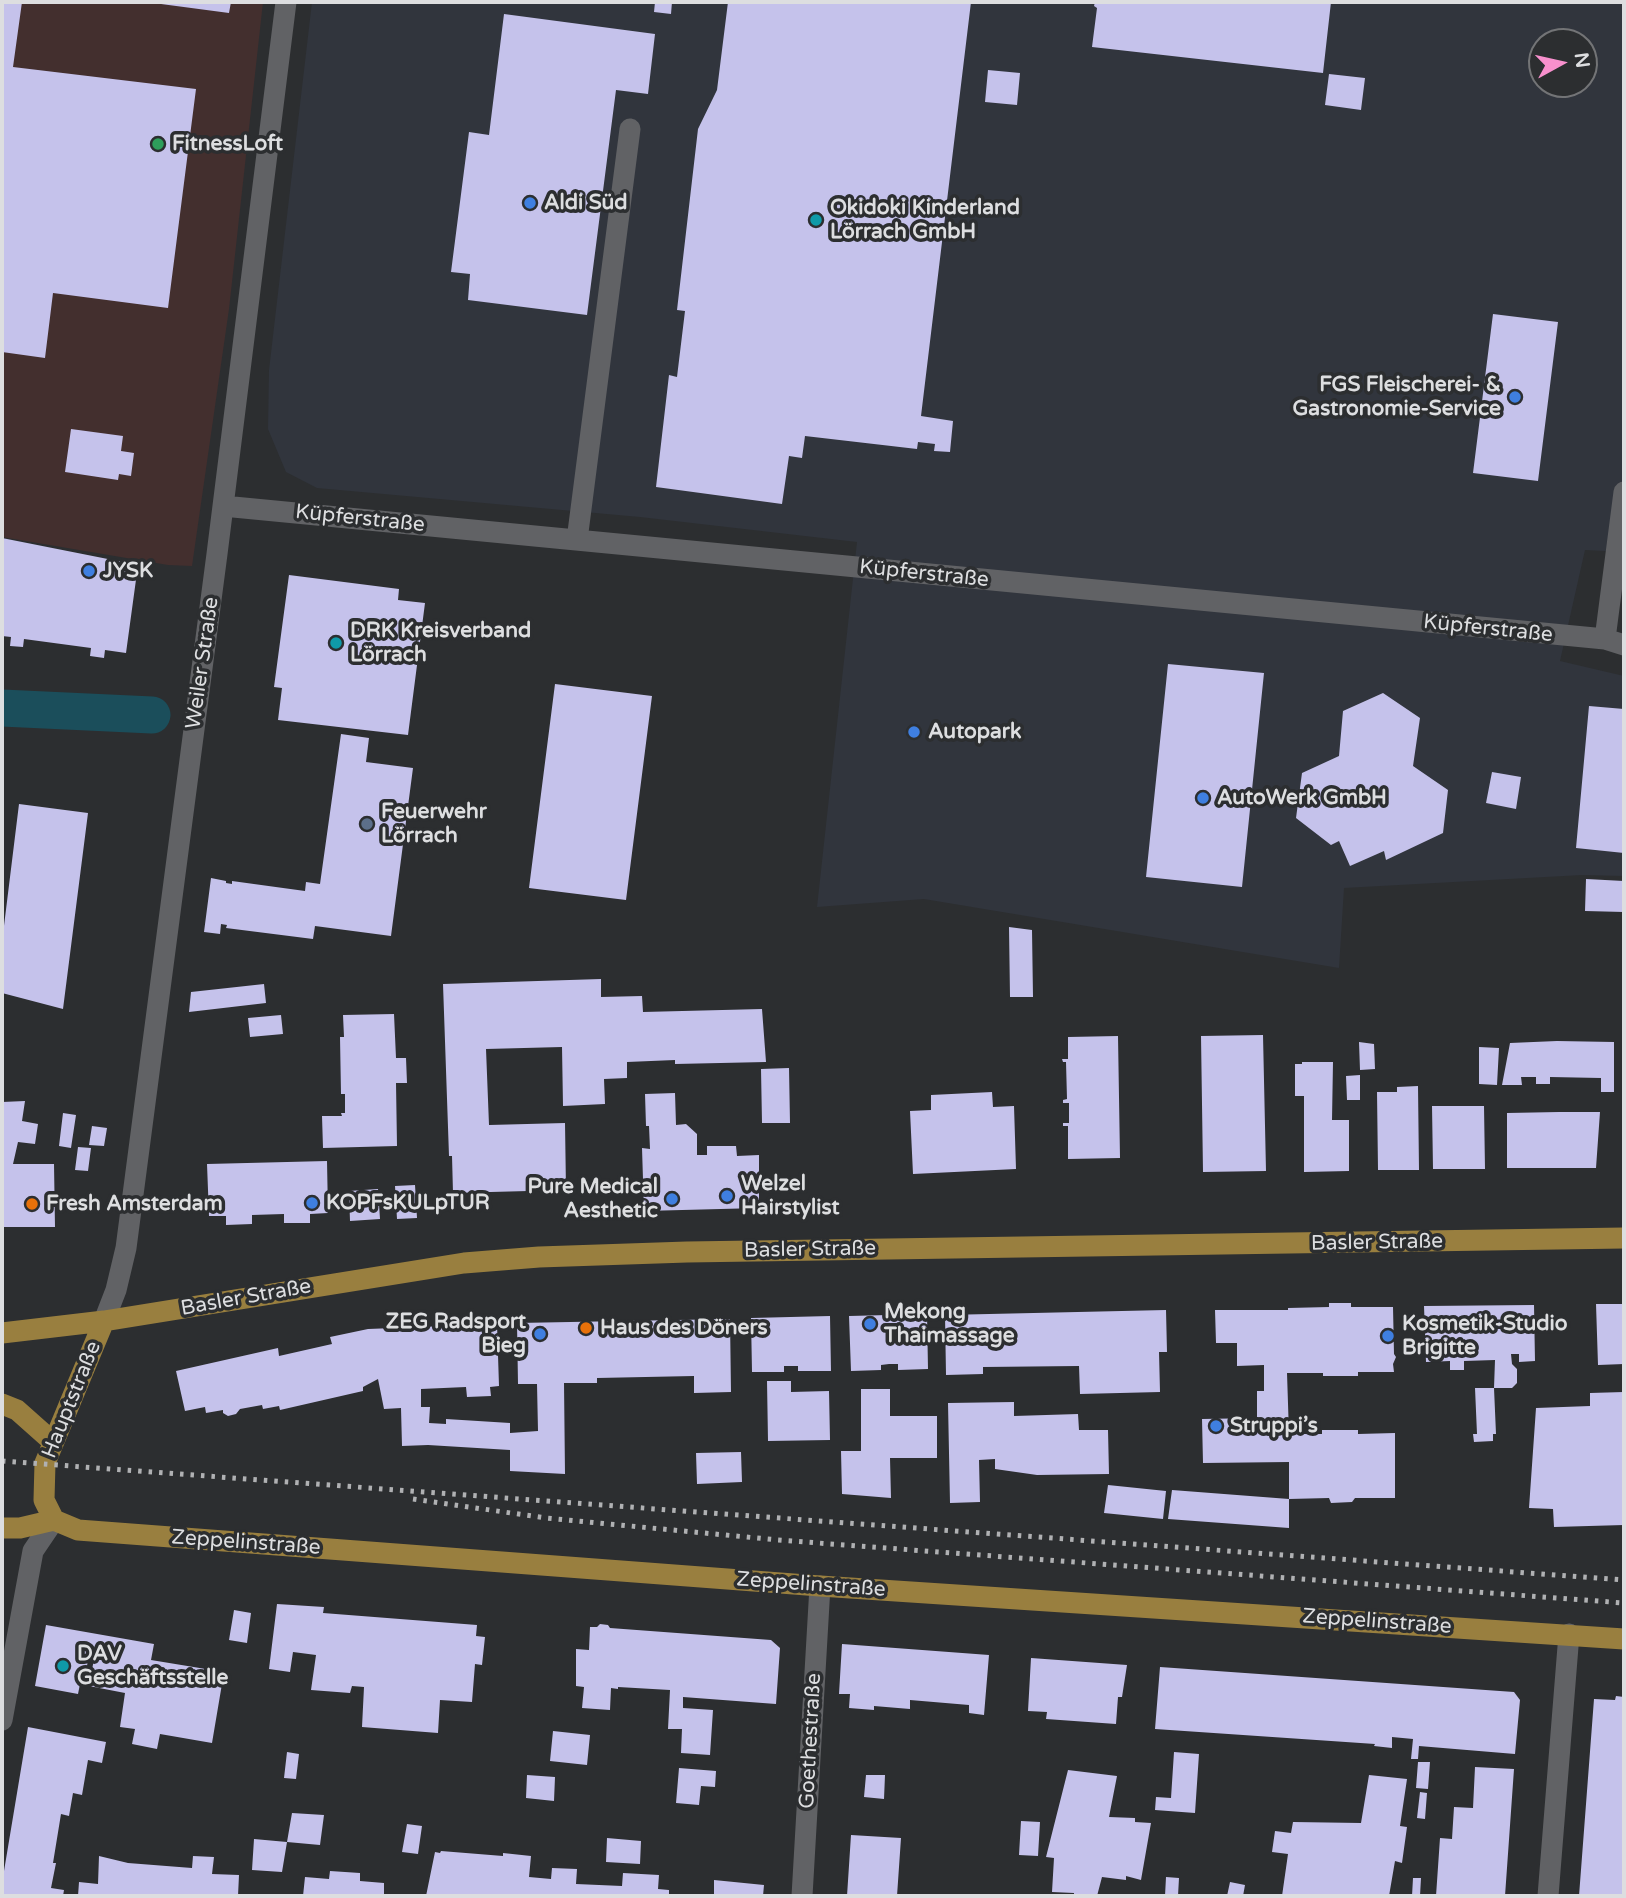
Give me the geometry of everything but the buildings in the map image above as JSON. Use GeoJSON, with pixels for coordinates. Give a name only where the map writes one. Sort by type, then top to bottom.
{"type":"FeatureCollection","features":[{"type":"Feature","properties":{"kind":"main road","name":"Basler Straße"},"geometry":{"type":"LineString","coordinates":[[2,1333],[104,1321],[464,1263],[539,1257],[687,1252],[1624,1238]]}},
{"type":"Feature","properties":{"kind":"main road","name":"Hauptstraße"},"geometry":{"type":"LineString","coordinates":[[54,1520],[44,1500],[45,1464],[104,1321]]}},
{"type":"Feature","properties":{"kind":"main road"},"geometry":{"type":"LineString","coordinates":[[2,1404],[17,1410],[53,1442]]}},
{"type":"Feature","properties":{"kind":"main road"},"geometry":{"type":"LineString","coordinates":[[2,1528],[20,1528],[54,1520]]}},
{"type":"Feature","properties":{"kind":"main road","name":"Zeppelinstraße"},"geometry":{"type":"LineString","coordinates":[[54,1520],[78,1530],[820,1586],[1624,1639]]}},
{"type":"Feature","properties":{"kind":"street","name":"Weiler Straße"},"geometry":{"type":"LineString","coordinates":[[104,1321],[116,1290],[125,1248],[223,506],[286,2]]}},
{"type":"Feature","properties":{"kind":"street"},"geometry":{"type":"LineString","coordinates":[[577,540],[630,129]]}},
{"type":"Feature","properties":{"kind":"street"},"geometry":{"type":"LineString","coordinates":[[1614,643],[1624,492]]}},
{"type":"Feature","properties":{"kind":"street","name":"Küpferstraße"},"geometry":{"type":"LineString","coordinates":[[223,506],[1614,643]]}},
{"type":"Feature","properties":{"kind":"street"},"geometry":{"type":"LineString","coordinates":[[2,1720],[33,1552],[54,1520]]}},
{"type":"Feature","properties":{"kind":"street","name":"Goethestraße"},"geometry":{"type":"LineString","coordinates":[[802,1896],[820,1586]]}},
{"type":"Feature","properties":{"kind":"street"},"geometry":{"type":"LineString","coordinates":[[1548,1896],[1570,1634]]}},
{"type":"Feature","properties":{"kind":"shaded area"},"geometry":{"type":"Polygon","coordinates":[[[2,2],[263,2],[229,309],[192,566],[168,565],[2,537],[2,2]]]}},
{"type":"Feature","properties":{"kind":"shaded area"},"geometry":{"type":"Polygon","coordinates":[[[312,2],[1624,2],[1624,552],[1585,550],[1560,661],[1624,676],[1624,876],[1582,875],[1344,888],[1339,968],[924,899],[817,907],[857,542],[640,517],[317,488],[286,472],[268,429],[269,370],[312,2]]]}},
{"type":"Feature","properties":{"kind":"waterway"},"geometry":{"type":"LineString","coordinates":[[2,708],[152,715]]}},
{"type":"Feature","properties":{"kind":"railway"},"geometry":{"type":"LineString","coordinates":[[2,1461],[1624,1580]]}},
{"type":"Feature","properties":{"kind":"railway"},"geometry":{"type":"LineString","coordinates":[[413,1499],[546,1518],[778,1540],[1624,1603]]}},
{"type":"Feature","properties":{"kind":"place","name":"FitnessLoft"},"geometry":{"type":"Point","coordinates":[158,144]}},
{"type":"Feature","properties":{"kind":"place","name":"Aldi Süd"},"geometry":{"type":"Point","coordinates":[530,203]}},
{"type":"Feature","properties":{"kind":"place","name":"Okidoki Kinderland Lörrach GmbH"},"geometry":{"type":"Point","coordinates":[816,220]}},
{"type":"Feature","properties":{"kind":"place","name":"FGS Fleischerei- & Gastronomie-Service"},"geometry":{"type":"Point","coordinates":[1515,397]}},
{"type":"Feature","properties":{"kind":"place","name":"JYSK"},"geometry":{"type":"Point","coordinates":[89,571]}},
{"type":"Feature","properties":{"kind":"place","name":"DRK Kreisverband Lörrach"},"geometry":{"type":"Point","coordinates":[336,643]}},
{"type":"Feature","properties":{"kind":"place","name":"Autopark"},"geometry":{"type":"Point","coordinates":[914,732]}},
{"type":"Feature","properties":{"kind":"place","name":"AutoWerk GmbH"},"geometry":{"type":"Point","coordinates":[1203,798]}},
{"type":"Feature","properties":{"kind":"place","name":"Feuerwehr Lörrach"},"geometry":{"type":"Point","coordinates":[367,824]}},
{"type":"Feature","properties":{"kind":"place","name":"Welzel Hairstylist"},"geometry":{"type":"Point","coordinates":[727,1196]}},
{"type":"Feature","properties":{"kind":"place","name":"Pure Medical Aesthetic"},"geometry":{"type":"Point","coordinates":[672,1199]}},
{"type":"Feature","properties":{"kind":"place","name":"KOPFsKULpTUR"},"geometry":{"type":"Point","coordinates":[312,1203]}},
{"type":"Feature","properties":{"kind":"place","name":"Fresh Amsterdam"},"geometry":{"type":"Point","coordinates":[32,1204]}},
{"type":"Feature","properties":{"kind":"place","name":"Mekong Thaimassage"},"geometry":{"type":"Point","coordinates":[870,1324]}},
{"type":"Feature","properties":{"kind":"place","name":"Haus des Döners"},"geometry":{"type":"Point","coordinates":[586,1328]}},
{"type":"Feature","properties":{"kind":"place","name":"ZEG Radsport Bieg"},"geometry":{"type":"Point","coordinates":[540,1334]}},
{"type":"Feature","properties":{"kind":"place","name":"Kosmetik-Studio Brigitte"},"geometry":{"type":"Point","coordinates":[1388,1336]}},
{"type":"Feature","properties":{"kind":"place","name":"Struppi’s"},"geometry":{"type":"Point","coordinates":[1216,1426]}},
{"type":"Feature","properties":{"kind":"place","name":"DAV Geschäftsstelle"},"geometry":{"type":"Point","coordinates":[63,1666]}}]}
